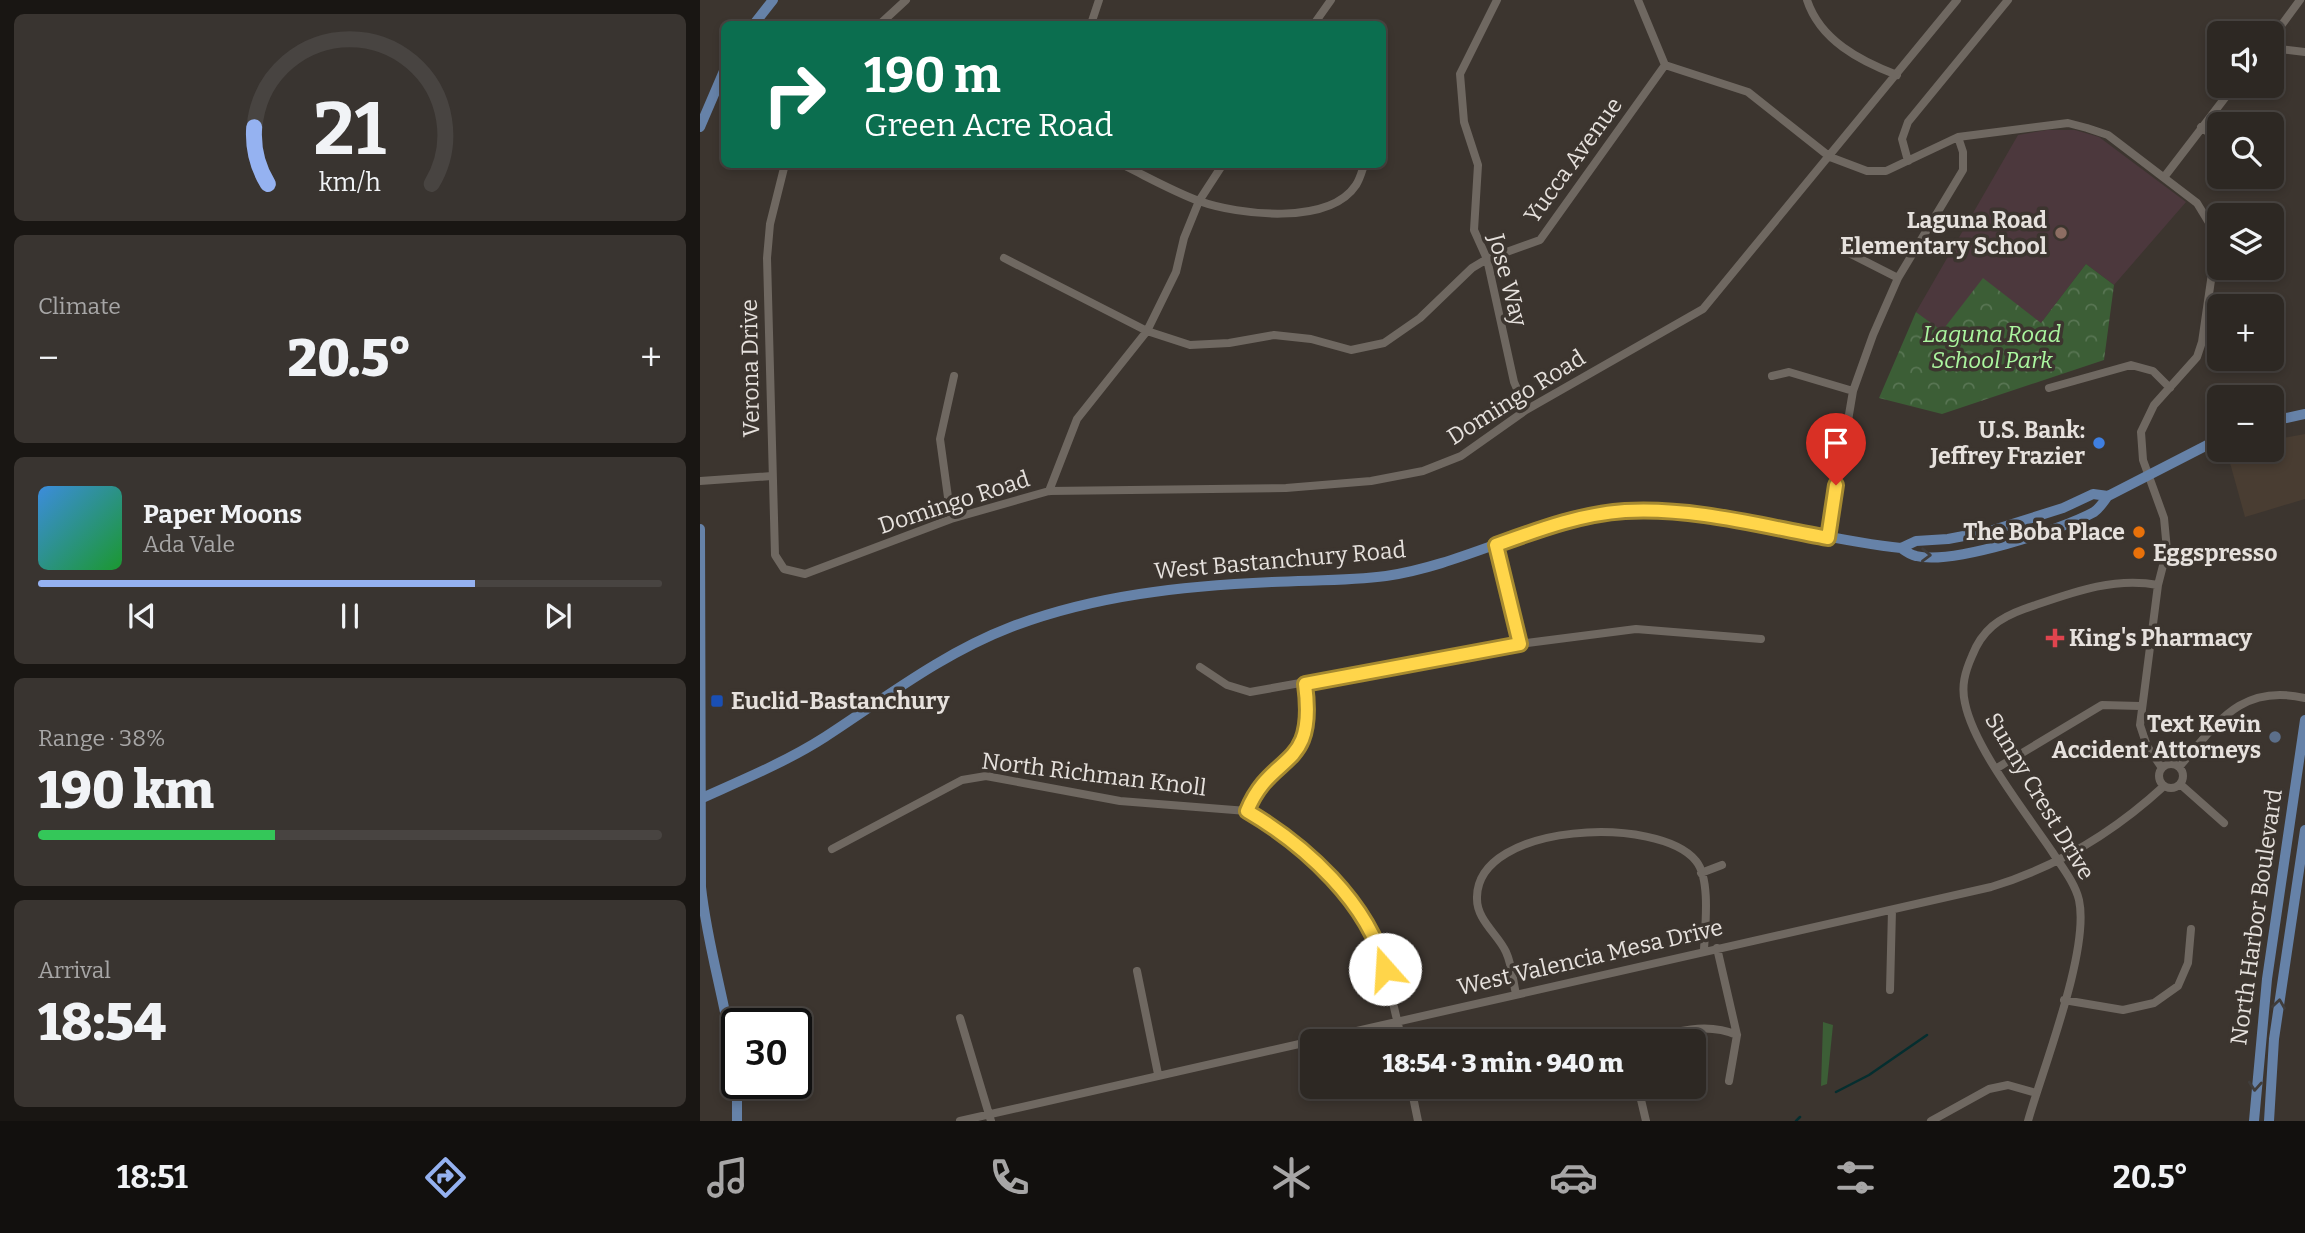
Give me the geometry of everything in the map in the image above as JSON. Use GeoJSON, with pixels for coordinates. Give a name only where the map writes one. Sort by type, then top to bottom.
{"type":"FeatureCollection","features":[{"type":"Feature","properties":{"kind":"main road"},"geometry":{"type":"LineString","coordinates":[[756,21],[772,0]]}},
{"type":"Feature","properties":{"kind":"main road"},"geometry":{"type":"LineString","coordinates":[[700,127],[721,78]]}},
{"type":"Feature","properties":{"kind":"main road"},"geometry":{"type":"LineString","coordinates":[[2284,418],[2305,414]]}},
{"type":"Feature","properties":{"kind":"main road","name":"West Bastanchury Road"},"geometry":{"type":"LineString","coordinates":[[701,798],[768,769],[822,738],[948,657],[985,638],[1041,616],[1135,593],[1217,584],[1384,576],[1432,568],[1552,525],[1626,511],[1691,514],[1901,548],[1916,556],[1952,555],[1995,547],[2069,523],[2097,510],[2108,496],[2207,445]]}},
{"type":"Feature","properties":{"kind":"main road","name":"West Bastanchury Road"},"geometry":{"type":"LineString","coordinates":[[1901,548],[1916,541],[1948,539],[1990,531],[2063,508],[2093,494],[2108,496]]}},
{"type":"Feature","properties":{"kind":"main road"},"geometry":{"type":"LineString","coordinates":[[700,529],[701,887],[706,931],[724,1008]]}},
{"type":"Feature","properties":{"kind":"main road","name":"North Harbor Boulevard"},"geometry":{"type":"LineString","coordinates":[[2254,1121],[2267,979],[2305,720]]}},
{"type":"Feature","properties":{"kind":"main road","name":"North Harbor Boulevard"},"geometry":{"type":"LineString","coordinates":[[2269,1121],[2274,1039],[2305,830]]}},
{"type":"Feature","properties":{"kind":"main road"},"geometry":{"type":"LineString","coordinates":[[737,1099],[737,1121]]}},
{"type":"Feature","properties":{"kind":"street"},"geometry":{"type":"LineString","coordinates":[[883,21],[906,0]]}},
{"type":"Feature","properties":{"kind":"street"},"geometry":{"type":"LineString","coordinates":[[1092,21],[1099,0]]}},
{"type":"Feature","properties":{"kind":"street"},"geometry":{"type":"LineString","coordinates":[[1316,21],[1331,0]]}},
{"type":"Feature","properties":{"kind":"street","name":"Jose Way"},"geometry":{"type":"LineString","coordinates":[[1497,0],[1460,74],[1464,122],[1478,165],[1474,230],[1487,259],[1514,382],[1526,410]]}},
{"type":"Feature","properties":{"kind":"street"},"geometry":{"type":"LineString","coordinates":[[1638,0],[1665,65],[1748,92],[1829,157],[1867,172],[1886,171],[1958,137],[2068,123],[2108,135],[2165,176],[2207,216],[2214,231],[2216,246],[2197,357],[2154,405],[2141,432],[2140,447],[2164,518],[2167,550],[2158,585],[2140,706],[2140,725],[2147,746],[2162,768]]}},
{"type":"Feature","properties":{"kind":"street"},"geometry":{"type":"LineString","coordinates":[[1807,0],[1810,11],[1828,34],[1850,54],[1897,75]]}},
{"type":"Feature","properties":{"kind":"street","name":"Domingo Road"},"geometry":{"type":"LineString","coordinates":[[784,569],[805,574],[951,519],[1049,491],[1286,488],[1371,481],[1423,471],[1461,456],[1526,410],[1703,309],[1957,0]]}},
{"type":"Feature","properties":{"kind":"street"},"geometry":{"type":"LineString","coordinates":[[1908,161],[1902,139],[1908,122],[2008,0]]}},
{"type":"Feature","properties":{"kind":"street"},"geometry":{"type":"LineString","coordinates":[[2284,22],[2300,0]]}},
{"type":"Feature","properties":{"kind":"street"},"geometry":{"type":"LineString","coordinates":[[2284,49],[2305,52]]}},
{"type":"Feature","properties":{"kind":"street","name":"Yucca Avenue"},"geometry":{"type":"LineString","coordinates":[[1004,258],[1147,331],[1190,345],[1229,343],[1275,335],[1311,339],[1351,350],[1384,343],[1420,318],[1472,268],[1487,259],[1540,240],[1665,65]]}},
{"type":"Feature","properties":{"kind":"street"},"geometry":{"type":"LineString","coordinates":[[2165,176],[2225,98]]}},
{"type":"Feature","properties":{"kind":"street"},"geometry":{"type":"LineString","coordinates":[[2201,128],[2207,132]]}},
{"type":"Feature","properties":{"kind":"street"},"geometry":{"type":"LineString","coordinates":[[1828,538],[1853,391],[1898,278],[1963,170],[1963,152],[1958,137]]}},
{"type":"Feature","properties":{"kind":"street","name":"Verona Drive"},"geometry":{"type":"LineString","coordinates":[[784,168],[770,224],[767,258],[775,555],[784,569]]}},
{"type":"Feature","properties":{"kind":"street"},"geometry":{"type":"LineString","coordinates":[[1129,168],[1199,201],[1239,211],[1288,214],[1316,209],[1350,191],[1356,186],[1363,168]]}},
{"type":"Feature","properties":{"kind":"street"},"geometry":{"type":"LineString","coordinates":[[1049,491],[1077,419],[1147,331],[1176,272],[1184,238],[1199,201],[1220,168]]}},
{"type":"Feature","properties":{"kind":"street"},"geometry":{"type":"LineString","coordinates":[[1843,250],[1898,278]]}},
{"type":"Feature","properties":{"kind":"street"},"geometry":{"type":"LineString","coordinates":[[2049,388],[2131,365],[2153,371],[2170,388]]}},
{"type":"Feature","properties":{"kind":"street"},"geometry":{"type":"LineString","coordinates":[[1772,376],[1789,372],[1853,391]]}},
{"type":"Feature","properties":{"kind":"street"},"geometry":{"type":"LineString","coordinates":[[951,519],[940,439],[954,376]]}},
{"type":"Feature","properties":{"kind":"street"},"geometry":{"type":"LineString","coordinates":[[700,481],[772,476]]}},
{"type":"Feature","properties":{"kind":"street"},"geometry":{"type":"LineString","coordinates":[[1496,545],[1520,644]]}},
{"type":"Feature","properties":{"kind":"street","name":"Sunny Crest Drive"},"geometry":{"type":"LineString","coordinates":[[2028,1121],[2080,942],[2079,899],[1969,719],[1964,701],[1965,672],[1985,632],[2003,617],[2083,589],[2124,581],[2158,585]]}},
{"type":"Feature","properties":{"kind":"street"},"geometry":{"type":"LineString","coordinates":[[1200,667],[1227,685],[1250,692],[1520,644],[1636,629],[1761,639]]}},
{"type":"Feature","properties":{"kind":"street"},"geometry":{"type":"LineString","coordinates":[[1247,811],[1256,791],[1296,753],[1307,730],[1305,684]]}},
{"type":"Feature","properties":{"kind":"street"},"geometry":{"type":"LineString","coordinates":[[2179,767],[2221,718],[2255,696],[2277,693],[2305,698]]}},
{"type":"Feature","properties":{"kind":"street"},"geometry":{"type":"LineString","coordinates":[[1997,768],[2102,705],[2140,706]]}},
{"type":"Feature","properties":{"kind":"street"},"geometry":{"type":"LineString","coordinates":[[2168,764],[2179,767],[2183,774],[2180,784],[2174,788],[2164,786],[2159,779],[2162,768],[2168,764]]}},
{"type":"Feature","properties":{"kind":"street","name":"North Richman Knoll"},"geometry":{"type":"LineString","coordinates":[[832,849],[961,780],[986,776],[1120,801],[1247,811],[1271,825],[1337,883],[1379,944],[1399,1029]]}},
{"type":"Feature","properties":{"kind":"street"},"geometry":{"type":"LineString","coordinates":[[2180,784],[2224,823]]}},
{"type":"Feature","properties":{"kind":"street","name":"West Valencia Mesa Drive"},"geometry":{"type":"LineString","coordinates":[[960,1121],[990,1118],[1158,1074],[1992,887],[2058,861],[2117,827],[2164,786]]}},
{"type":"Feature","properties":{"kind":"street"},"geometry":{"type":"LineString","coordinates":[[1516,994],[1506,952],[1487,928],[1476,899],[1480,876],[1495,859],[1521,844],[1533,841],[1572,834],[1628,833],[1674,844],[1697,862],[1706,889],[1704,950]]}},
{"type":"Feature","properties":{"kind":"street"},"geometry":{"type":"LineString","coordinates":[[1701,873],[1722,865]]}},
{"type":"Feature","properties":{"kind":"street"},"geometry":{"type":"LineString","coordinates":[[1890,990],[1892,910]]}},
{"type":"Feature","properties":{"kind":"street"},"geometry":{"type":"LineString","coordinates":[[2064,1000],[2123,1010],[2154,1003],[2178,986],[2188,963],[2191,929]]}},
{"type":"Feature","properties":{"kind":"street"},"geometry":{"type":"LineString","coordinates":[[1717,947],[1737,1035],[1729,1081]]}},
{"type":"Feature","properties":{"kind":"street"},"geometry":{"type":"LineString","coordinates":[[1137,971],[1158,1074]]}},
{"type":"Feature","properties":{"kind":"street"},"geometry":{"type":"LineString","coordinates":[[960,1017],[990,1118]]}},
{"type":"Feature","properties":{"kind":"street"},"geometry":{"type":"LineString","coordinates":[[1695,1029],[1723,1029],[1737,1035]]}},
{"type":"Feature","properties":{"kind":"street"},"geometry":{"type":"LineString","coordinates":[[1931,1121],[1989,1089],[2008,1085],[2036,1093]]}},
{"type":"Feature","properties":{"kind":"street"},"geometry":{"type":"LineString","coordinates":[[1413,1099],[1418,1121]]}},
{"type":"Feature","properties":{"kind":"street"},"geometry":{"type":"LineString","coordinates":[[1641,1099],[1646,1121]]}},
{"type":"Feature","properties":{"kind":"shaded area","name":"Laguna Road Elementary School"},"geometry":{"type":"Polygon","coordinates":[[[2047,130],[2075,130],[2099,137],[2186,202],[2114,285],[2086,264],[2041,323],[1983,279],[1942,332],[1916,312],[2018,135],[2047,130]]]}},
{"type":"Feature","properties":{"kind":"shaded area"},"geometry":{"type":"Polygon","coordinates":[[[2305,434],[2305,499],[2245,517],[2230,462],[2284,462],[2284,438],[2305,434]]]}},
{"type":"Feature","properties":{"kind":"green space","name":"Laguna Road School Park"},"geometry":{"type":"Polygon","coordinates":[[[2086,264],[2114,285],[2104,360],[1942,414],[1879,398],[1916,312],[1942,331],[1983,278],[2041,323],[2086,264]]]}},
{"type":"Feature","properties":{"kind":"green space"},"geometry":{"type":"Polygon","coordinates":[[[1823,1022],[1833,1025],[1827,1084],[1821,1086],[1823,1022]]]}},
{"type":"Feature","properties":{"kind":"waterway"},"geometry":{"type":"LineString","coordinates":[[1836,1092],[1869,1075],[1927,1035]]}},
{"type":"Feature","properties":{"kind":"waterway"},"geometry":{"type":"LineString","coordinates":[[1796,1121],[1800,1117]]}},
{"type":"Feature","properties":{"kind":"place","name":"Laguna Road Elementary School"},"geometry":{"type":"Point","coordinates":[2061,233]}},
{"type":"Feature","properties":{"kind":"place","name":"U.S. Bank: Jeffrey Frazier"},"geometry":{"type":"Point","coordinates":[2099,443]}},
{"type":"Feature","properties":{"kind":"place","name":"The Boba Place"},"geometry":{"type":"Point","coordinates":[2139,532]}},
{"type":"Feature","properties":{"kind":"place","name":"Eggspresso"},"geometry":{"type":"Point","coordinates":[2139,553]}},
{"type":"Feature","properties":{"kind":"place","name":"King's Pharmacy"},"geometry":{"type":"Point","coordinates":[2055,638]}},
{"type":"Feature","properties":{"kind":"place","name":"Euclid-Bastanchury"},"geometry":{"type":"Point","coordinates":[717,701]}},
{"type":"Feature","properties":{"kind":"place","name":"Text Kevin Accident Attorneys"},"geometry":{"type":"Point","coordinates":[2275,737]}},
{"type":"Feature","properties":{"kind":"route"},"geometry":{"type":"LineString","coordinates":[[1385,969],[1379,944],[1337,883],[1271,825],[1247,811],[1256,791],[1296,753],[1307,730],[1305,684],[1520,644],[1496,545],[1552,525],[1626,511],[1691,514],[1828,538],[1836,485]]}}]}
